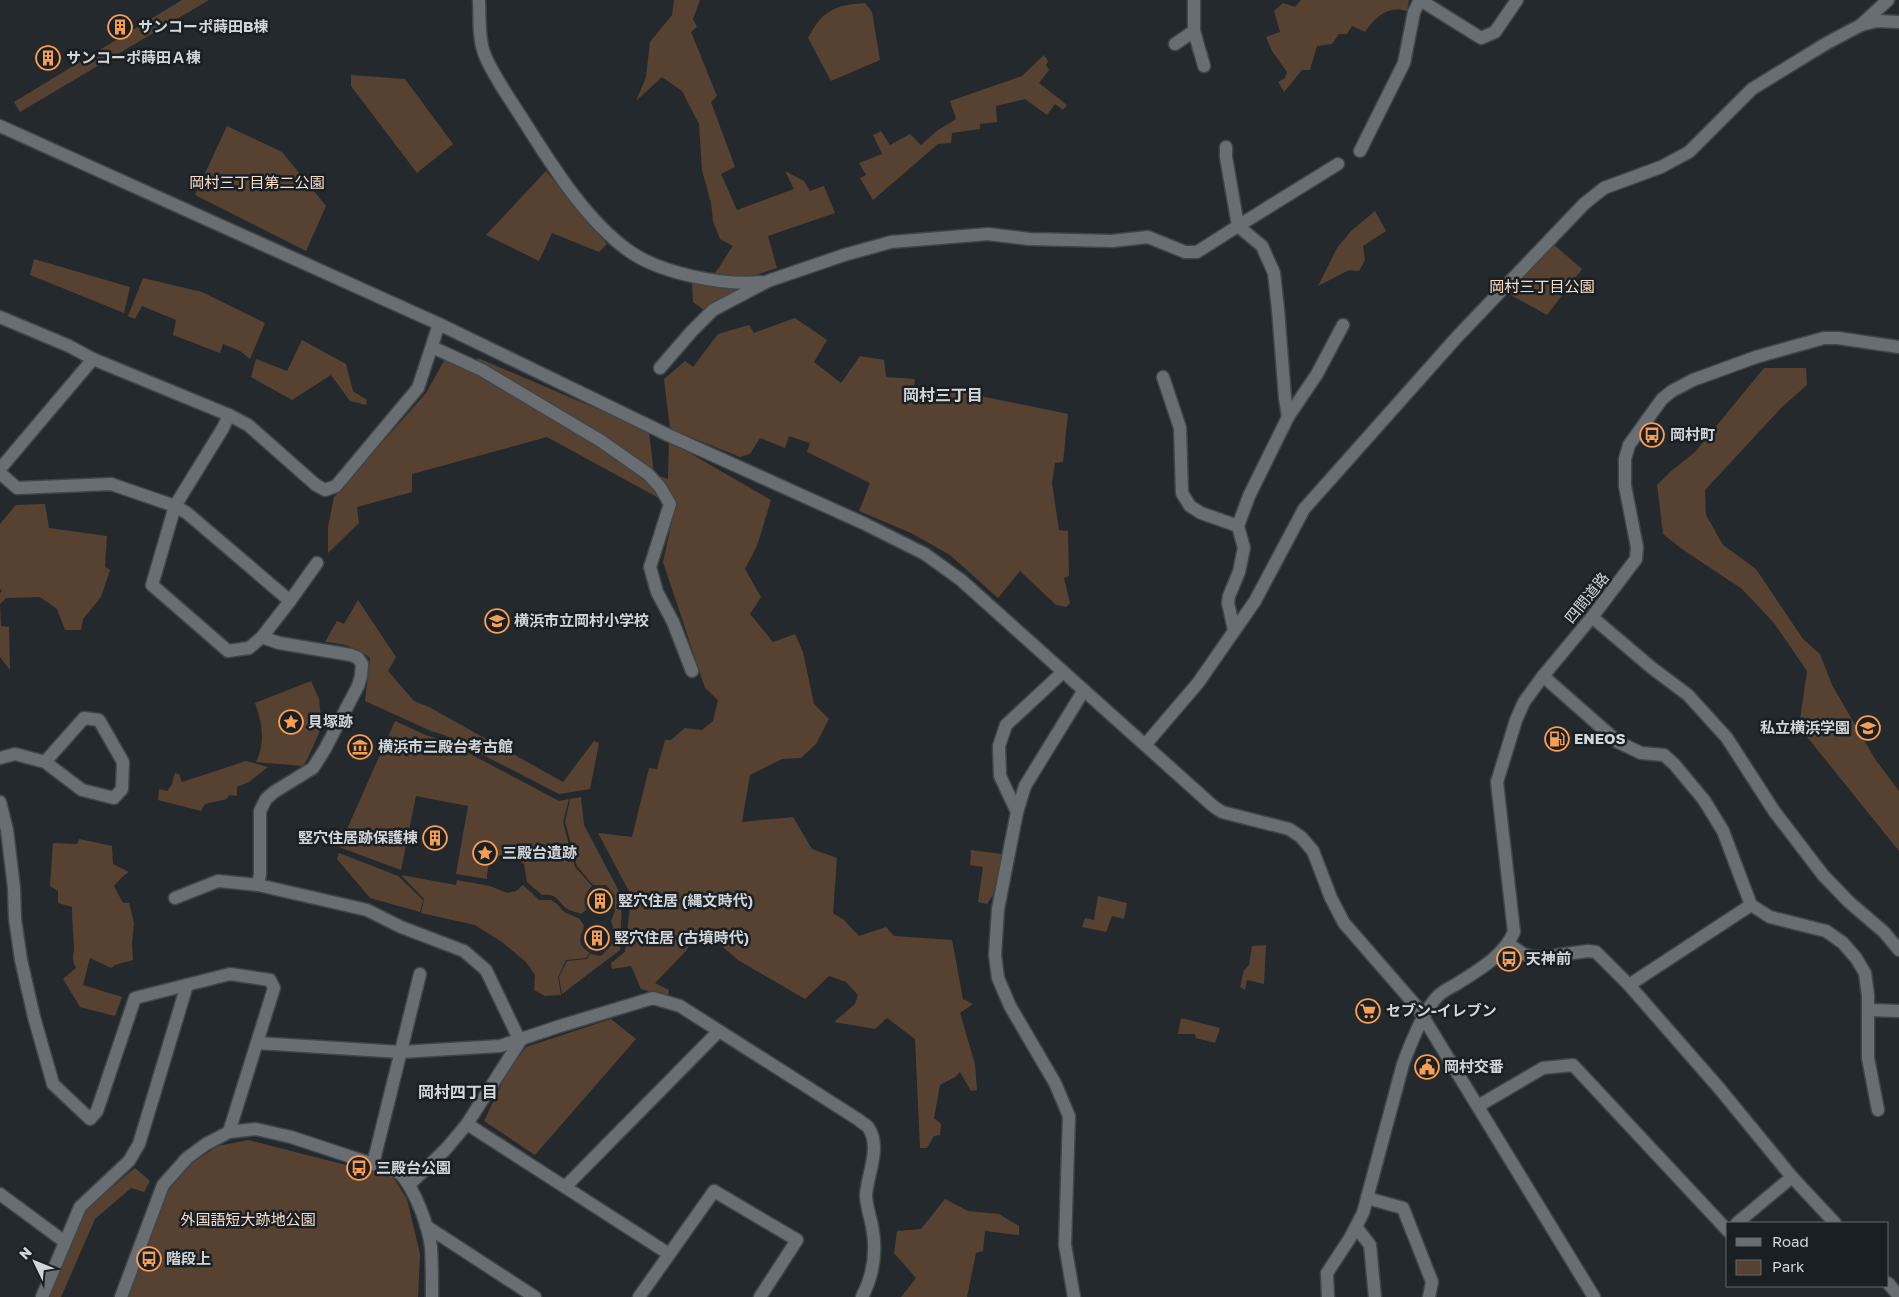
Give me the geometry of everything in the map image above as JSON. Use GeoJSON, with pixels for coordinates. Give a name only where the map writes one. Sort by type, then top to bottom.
{"type":"FeatureCollection","features":[{"type":"Feature","properties":{"kind":"street"},"geometry":{"type":"LineString","coordinates":[[479,0],[480,41],[484,54],[542,149],[574,195],[602,228],[630,251],[655,265],[719,282],[742,284],[768,282]]}},
{"type":"Feature","properties":{"kind":"street"},"geometry":{"type":"LineString","coordinates":[[1194,0],[1194,31],[1204,66]]}},
{"type":"Feature","properties":{"kind":"street"},"geometry":{"type":"LineString","coordinates":[[1360,151],[1404,63],[1414,12],[1420,0],[1481,38],[1495,32],[1517,0]]}},
{"type":"Feature","properties":{"kind":"street"},"geometry":{"type":"LineString","coordinates":[[1145,745],[1198,684],[1255,601],[1304,509],[1457,337],[1584,204],[1604,188],[1661,167],[1689,152],[1752,89],[1861,25],[1888,0]]}},
{"type":"Feature","properties":{"kind":"street"},"geometry":{"type":"LineString","coordinates":[[1861,25],[1877,21],[1899,22]]}},
{"type":"Feature","properties":{"kind":"street"},"geometry":{"type":"LineString","coordinates":[[1175,44],[1194,31]]}},
{"type":"Feature","properties":{"kind":"street"},"geometry":{"type":"LineString","coordinates":[[0,126],[439,324],[668,435],[863,523],[924,554],[961,580],[1222,812],[1289,829],[1301,837],[1312,851],[1331,898],[1344,923],[1417,1006],[1594,1297]]}},
{"type":"Feature","properties":{"kind":"street"},"geometry":{"type":"LineString","coordinates":[[1226,147],[1226,158],[1238,226],[1262,246],[1274,273],[1288,417]]}},
{"type":"Feature","properties":{"kind":"street"},"geometry":{"type":"LineString","coordinates":[[660,368],[690,332],[713,310],[768,282],[844,255],[891,242],[988,234],[1029,239],[1112,241],[1148,237],[1185,252],[1197,252],[1338,164]]}},
{"type":"Feature","properties":{"kind":"street"},"geometry":{"type":"LineString","coordinates":[[0,318],[229,415],[248,425],[316,485],[325,490],[336,486],[418,388],[439,324]]}},
{"type":"Feature","properties":{"kind":"street"},"geometry":{"type":"LineString","coordinates":[[1234,630],[1228,603],[1239,572],[1244,548],[1238,526],[1249,496],[1288,417],[1317,374],[1342,325]]}},
{"type":"Feature","properties":{"kind":"street","name":"四間道路"},"geometry":{"type":"LineString","coordinates":[[1509,944],[1514,932],[1497,782],[1516,720],[1524,702],[1543,676],[1592,618],[1636,559],[1637,547],[1624,486],[1625,459],[1629,445],[1662,399],[1693,380],[1756,357],[1824,338],[1838,338],[1899,347]]}},
{"type":"Feature","properties":{"kind":"street"},"geometry":{"type":"LineString","coordinates":[[432,347],[482,370],[573,423],[648,474],[660,487],[670,504],[650,567],[657,592],[673,622],[692,671]]}},
{"type":"Feature","properties":{"kind":"street"},"geometry":{"type":"LineString","coordinates":[[0,469],[93,359]]}},
{"type":"Feature","properties":{"kind":"street"},"geometry":{"type":"LineString","coordinates":[[1163,377],[1180,428],[1182,493],[1190,506],[1200,513],[1238,526]]}},
{"type":"Feature","properties":{"kind":"street"},"geometry":{"type":"LineString","coordinates":[[229,415],[176,506],[152,585],[228,651],[249,648],[262,636],[317,563]]}},
{"type":"Feature","properties":{"kind":"street"},"geometry":{"type":"LineString","coordinates":[[0,473],[17,488],[111,484],[176,506],[187,513],[290,600]]}},
{"type":"Feature","properties":{"kind":"street"},"geometry":{"type":"LineString","coordinates":[[1592,618],[1688,695],[1727,738],[1774,811],[1823,875],[1849,902],[1884,932],[1899,950]]}},
{"type":"Feature","properties":{"kind":"street"},"geometry":{"type":"LineString","coordinates":[[258,885],[260,874],[260,811],[266,799],[274,792],[313,768],[325,750],[358,686],[362,664],[358,658],[351,654],[279,643],[262,636]]}},
{"type":"Feature","properties":{"kind":"street"},"geometry":{"type":"LineString","coordinates":[[1016,812],[1000,776],[999,746],[1006,725],[1063,672]]}},
{"type":"Feature","properties":{"kind":"street"},"geometry":{"type":"LineString","coordinates":[[1543,676],[1618,742],[1641,753],[1664,755],[1674,764],[1704,800],[1723,831],[1751,904],[1770,917],[1826,931],[1843,943],[1856,958],[1865,973],[1868,1010],[1868,1058],[1878,1110]]}},
{"type":"Feature","properties":{"kind":"street"},"geometry":{"type":"LineString","coordinates":[[1074,1297],[1064,1246],[1070,1116],[1055,1083],[1010,1006],[998,978],[995,955],[998,909],[1016,812],[1025,786],[1084,690]]}},
{"type":"Feature","properties":{"kind":"street"},"geometry":{"type":"LineString","coordinates":[[0,758],[15,754],[45,762],[82,790],[114,798],[122,789],[123,762],[99,720],[84,718],[45,762]]}},
{"type":"Feature","properties":{"kind":"street"},"geometry":{"type":"LineString","coordinates":[[0,802],[7,830],[14,888],[15,919],[21,960],[34,1017],[53,1084],[90,1119],[96,1111],[135,998],[230,974],[270,980],[274,988],[229,1132]]}},
{"type":"Feature","properties":{"kind":"street"},"geometry":{"type":"LineString","coordinates":[[175,898],[218,880],[258,885],[367,910],[401,927],[464,951],[486,970],[520,1041]]}},
{"type":"Feature","properties":{"kind":"street"},"geometry":{"type":"LineString","coordinates":[[1629,985],[1751,904]]}},
{"type":"Feature","properties":{"kind":"street"},"geometry":{"type":"LineString","coordinates":[[1328,1297],[1327,1273],[1356,1227],[1363,1212],[1403,1064],[1411,1042],[1439,995],[1489,963],[1509,944],[1523,954],[1534,957],[1588,951],[1596,952],[1629,985],[1719,1088],[1792,1177],[1834,1222]]}},
{"type":"Feature","properties":{"kind":"street"},"geometry":{"type":"LineString","coordinates":[[373,1164],[420,974]]}},
{"type":"Feature","properties":{"kind":"street"},"geometry":{"type":"LineString","coordinates":[[42,1297],[80,1206],[128,1161],[139,1144],[187,985]]}},
{"type":"Feature","properties":{"kind":"street"},"geometry":{"type":"LineString","coordinates":[[257,1043],[401,1052],[500,1046],[653,998],[680,1006],[718,1032],[859,1120],[868,1128],[873,1143],[873,1150],[866,1196],[874,1237],[875,1261],[862,1297]]}},
{"type":"Feature","properties":{"kind":"street"},"geometry":{"type":"LineString","coordinates":[[1868,1010],[1899,1011]]}},
{"type":"Feature","properties":{"kind":"street"},"geometry":{"type":"LineString","coordinates":[[566,1186],[718,1032]]}},
{"type":"Feature","properties":{"kind":"street"},"geometry":{"type":"LineString","coordinates":[[410,1184],[446,1149],[467,1124],[520,1041]]}},
{"type":"Feature","properties":{"kind":"street"},"geometry":{"type":"LineString","coordinates":[[1478,1106],[1543,1068],[1573,1065],[1726,1229]]}},
{"type":"Feature","properties":{"kind":"street"},"geometry":{"type":"LineString","coordinates":[[467,1124],[669,1254]]}},
{"type":"Feature","properties":{"kind":"street"},"geometry":{"type":"LineString","coordinates":[[121,1297],[163,1185],[188,1158],[206,1144],[229,1132],[256,1129],[291,1137],[400,1173],[410,1184],[431,1245],[432,1297]]}},
{"type":"Feature","properties":{"kind":"street"},"geometry":{"type":"LineString","coordinates":[[1738,1222],[1792,1177]]}},
{"type":"Feature","properties":{"kind":"street"},"geometry":{"type":"LineString","coordinates":[[639,1297],[714,1191],[797,1240],[760,1297]]}},
{"type":"Feature","properties":{"kind":"street"},"geometry":{"type":"LineString","coordinates":[[0,1194],[65,1242]]}},
{"type":"Feature","properties":{"kind":"street"},"geometry":{"type":"LineString","coordinates":[[1367,1198],[1404,1208],[1432,1282],[1429,1297]]}},
{"type":"Feature","properties":{"kind":"street"},"geometry":{"type":"LineString","coordinates":[[426,1226],[535,1297]]}},
{"type":"Feature","properties":{"kind":"street"},"geometry":{"type":"LineString","coordinates":[[1356,1227],[1370,1245],[1375,1297]]}},
{"type":"Feature","properties":{"kind":"street"},"geometry":{"type":"LineString","coordinates":[[1889,1284],[1899,1296]]}},
{"type":"Feature","properties":{"kind":"green space"},"geometry":{"type":"Polygon","coordinates":[[[182,0],[209,0],[20,112],[14,102],[182,0]]]}},
{"type":"Feature","properties":{"kind":"green space"},"geometry":{"type":"Polygon","coordinates":[[[674,0],[700,0],[693,19],[697,27],[691,32],[717,96],[711,102],[735,167],[721,174],[737,210],[794,189],[785,171],[804,181],[810,191],[824,186],[835,213],[768,236],[777,268],[740,280],[712,276],[733,246],[720,239],[713,221],[711,203],[702,170],[699,124],[682,91],[662,77],[636,101],[646,77],[650,42],[672,15],[674,0]]]}},
{"type":"Feature","properties":{"kind":"green space"},"geometry":{"type":"Polygon","coordinates":[[[1301,0],[1409,0],[1407,11],[1388,11],[1378,17],[1365,32],[1352,26],[1347,34],[1339,34],[1332,44],[1317,46],[1310,70],[1302,70],[1284,92],[1278,82],[1285,78],[1287,72],[1272,51],[1266,37],[1280,32],[1274,11],[1283,3],[1295,7],[1301,0]]]}},
{"type":"Feature","properties":{"kind":"green space"},"geometry":{"type":"Polygon","coordinates":[[[865,3],[872,12],[880,60],[831,81],[808,38],[818,21],[830,11],[845,6],[865,3]]]}},
{"type":"Feature","properties":{"kind":"green space"},"geometry":{"type":"Polygon","coordinates":[[[1044,55],[1048,61],[1046,65],[1049,70],[1039,83],[1067,105],[1063,110],[1055,104],[1047,115],[1025,99],[996,106],[997,122],[980,124],[980,129],[952,133],[951,143],[938,144],[873,200],[860,178],[866,175],[859,163],[882,154],[873,135],[881,131],[890,145],[910,134],[921,145],[938,130],[956,119],[950,101],[1022,76],[1044,55]]]}},
{"type":"Feature","properties":{"kind":"green space"},"geometry":{"type":"Polygon","coordinates":[[[351,75],[405,79],[453,144],[417,173],[351,86],[351,75]]]}},
{"type":"Feature","properties":{"kind":"green space","name":"岡村三丁目第二公園"},"geometry":{"type":"Polygon","coordinates":[[[227,126],[282,152],[326,206],[306,251],[195,195],[227,126]]]}},
{"type":"Feature","properties":{"kind":"green space"},"geometry":{"type":"Polygon","coordinates":[[[546,171],[607,244],[599,252],[552,233],[539,261],[486,235],[546,171]]]}},
{"type":"Feature","properties":{"kind":"green space"},"geometry":{"type":"Polygon","coordinates":[[[1375,211],[1386,231],[1363,246],[1365,260],[1359,271],[1349,270],[1318,286],[1337,248],[1351,231],[1375,211]]]}},
{"type":"Feature","properties":{"kind":"green space","name":"岡村三丁目公園"},"geometry":{"type":"Polygon","coordinates":[[[1553,244],[1582,269],[1547,315],[1507,293],[1553,244]]]}},
{"type":"Feature","properties":{"kind":"green space"},"geometry":{"type":"Polygon","coordinates":[[[34,259],[130,287],[124,313],[30,275],[34,259]]]}},
{"type":"Feature","properties":{"kind":"green space"},"geometry":{"type":"Polygon","coordinates":[[[143,278],[202,292],[265,323],[250,359],[240,351],[223,344],[220,353],[173,335],[176,320],[142,306],[135,319],[128,316],[143,278]]]}},
{"type":"Feature","properties":{"kind":"green space"},"geometry":{"type":"Polygon","coordinates":[[[692,282],[746,288],[704,310],[693,302],[692,282]]]}},
{"type":"Feature","properties":{"kind":"green space"},"geometry":{"type":"Polygon","coordinates":[[[795,318],[827,340],[814,362],[841,383],[860,356],[884,360],[886,377],[915,379],[913,394],[943,401],[947,389],[1068,414],[1063,462],[1055,463],[1052,483],[1059,530],[1068,531],[1069,576],[1064,578],[1070,603],[1066,607],[1056,605],[1020,571],[998,598],[950,555],[911,533],[859,511],[870,483],[807,452],[810,443],[789,436],[785,448],[760,438],[750,454],[740,457],[670,429],[664,379],[685,361],[693,367],[718,334],[749,325],[754,333],[795,318]]]}},
{"type":"Feature","properties":{"kind":"green space"},"geometry":{"type":"Polygon","coordinates":[[[302,340],[346,364],[353,391],[367,400],[366,405],[350,401],[331,375],[292,400],[251,377],[256,359],[287,371],[302,340]]]}},
{"type":"Feature","properties":{"kind":"green space"},"geometry":{"type":"Polygon","coordinates":[[[478,358],[649,431],[654,474],[668,479],[669,441],[771,500],[757,546],[745,569],[761,597],[750,614],[773,642],[795,634],[803,652],[814,704],[829,719],[816,744],[801,758],[782,759],[750,775],[742,822],[793,817],[812,849],[837,858],[833,913],[844,920],[859,936],[886,927],[894,936],[952,940],[963,999],[973,1004],[960,1013],[975,1064],[977,1090],[971,1091],[960,1072],[940,1085],[934,1118],[941,1124],[940,1135],[934,1136],[927,1148],[920,1148],[915,1039],[887,1018],[875,1029],[834,1022],[855,1004],[858,995],[846,982],[829,976],[805,999],[738,960],[700,927],[686,951],[655,983],[669,990],[668,997],[641,989],[631,966],[612,969],[611,963],[625,952],[631,895],[598,833],[632,837],[649,768],[657,769],[665,740],[671,740],[685,728],[702,730],[713,721],[718,700],[705,688],[663,562],[675,507],[547,437],[412,474],[412,492],[357,507],[359,523],[328,553],[328,527],[334,497],[426,393],[445,359],[471,370],[478,358]]]}},
{"type":"Feature","properties":{"kind":"green space"},"geometry":{"type":"Polygon","coordinates":[[[1764,368],[1806,368],[1807,385],[1782,407],[1705,490],[1706,515],[1723,545],[1756,569],[1803,639],[1820,654],[1832,685],[1875,759],[1899,791],[1899,851],[1799,727],[1807,671],[1774,623],[1742,589],[1663,534],[1657,485],[1695,452],[1764,368]]]}},
{"type":"Feature","properties":{"kind":"green space"},"geometry":{"type":"Polygon","coordinates":[[[45,504],[49,528],[107,536],[105,567],[110,570],[101,597],[83,619],[81,630],[65,630],[57,609],[40,597],[6,598],[0,604],[0,593],[2,591],[0,589],[0,524],[16,505],[45,504]]]}},
{"type":"Feature","properties":{"kind":"green space"},"geometry":{"type":"Polygon","coordinates":[[[358,600],[396,657],[388,671],[414,701],[429,707],[563,782],[594,741],[599,743],[590,789],[559,794],[444,735],[365,701],[370,658],[349,646],[325,642],[337,621],[344,624],[358,600]]]}},
{"type":"Feature","properties":{"kind":"green space"},"geometry":{"type":"Polygon","coordinates":[[[0,604],[1,626],[9,627],[10,670],[0,657],[0,604]]]}},
{"type":"Feature","properties":{"kind":"green space","name":"貝塚跡"},"geometry":{"type":"Polygon","coordinates":[[[311,681],[319,699],[322,726],[303,766],[256,762],[261,747],[262,732],[255,703],[311,681]]]}},
{"type":"Feature","properties":{"kind":"green space"},"geometry":{"type":"Polygon","coordinates":[[[395,721],[428,736],[444,740],[559,801],[569,799],[563,822],[575,867],[592,886],[585,898],[586,910],[581,914],[569,910],[554,896],[542,895],[527,882],[524,864],[504,855],[498,856],[490,863],[487,879],[456,874],[468,806],[416,796],[401,870],[339,847],[395,721]]]}},
{"type":"Feature","properties":{"kind":"green space"},"geometry":{"type":"Polygon","coordinates":[[[246,761],[268,767],[249,782],[237,787],[237,796],[229,795],[227,799],[205,804],[201,811],[158,800],[159,789],[167,791],[172,784],[175,773],[179,774],[182,782],[246,761]]]}},
{"type":"Feature","properties":{"kind":"green space"},"geometry":{"type":"Polygon","coordinates":[[[581,797],[584,825],[622,897],[620,950],[562,994],[559,977],[567,961],[587,959],[590,954],[601,956],[611,946],[615,934],[611,921],[615,911],[615,896],[606,885],[593,885],[577,866],[565,822],[570,799],[581,797]]]}},
{"type":"Feature","properties":{"kind":"green space"},"geometry":{"type":"Polygon","coordinates":[[[79,839],[112,846],[113,864],[129,872],[114,886],[123,903],[129,903],[134,923],[133,960],[111,968],[90,958],[83,985],[122,997],[115,1016],[80,1007],[63,979],[76,968],[73,958],[72,907],[58,903],[58,891],[50,886],[53,843],[77,844],[79,839]]]}},
{"type":"Feature","properties":{"kind":"green space"},"geometry":{"type":"Polygon","coordinates":[[[971,850],[1002,854],[993,895],[987,904],[978,902],[983,867],[970,865],[971,850]]]}},
{"type":"Feature","properties":{"kind":"green space"},"geometry":{"type":"Polygon","coordinates":[[[339,853],[398,876],[423,900],[420,912],[370,898],[337,859],[339,853]]]}},
{"type":"Feature","properties":{"kind":"green space"},"geometry":{"type":"Polygon","coordinates":[[[401,875],[456,885],[457,880],[490,886],[507,893],[516,891],[523,885],[539,900],[551,900],[564,912],[580,919],[584,926],[580,941],[583,947],[590,953],[586,958],[566,960],[558,977],[561,995],[545,996],[534,990],[535,975],[526,962],[502,942],[475,925],[421,913],[424,899],[401,875]]]}},
{"type":"Feature","properties":{"kind":"green space"},"geometry":{"type":"Polygon","coordinates":[[[1098,896],[1127,903],[1124,919],[1112,916],[1106,932],[1082,927],[1085,918],[1094,920],[1098,896]]]}},
{"type":"Feature","properties":{"kind":"green space"},"geometry":{"type":"Polygon","coordinates":[[[1266,945],[1264,984],[1247,980],[1245,990],[1240,987],[1244,970],[1249,965],[1252,946],[1266,945]]]}},
{"type":"Feature","properties":{"kind":"green space"},"geometry":{"type":"Polygon","coordinates":[[[1181,1018],[1220,1028],[1215,1043],[1196,1038],[1195,1034],[1178,1034],[1181,1018]]]}},
{"type":"Feature","properties":{"kind":"green space"},"geometry":{"type":"Polygon","coordinates":[[[611,1019],[636,1039],[535,1155],[484,1121],[508,1071],[526,1047],[611,1019]]]}},
{"type":"Feature","properties":{"kind":"green space","name":"外国語短大跡地公園"},"geometry":{"type":"Polygon","coordinates":[[[248,1140],[393,1177],[407,1199],[420,1254],[418,1297],[128,1297],[167,1192],[192,1163],[218,1146],[248,1140]]]}},
{"type":"Feature","properties":{"kind":"green space"},"geometry":{"type":"Polygon","coordinates":[[[135,1168],[150,1181],[144,1192],[131,1188],[95,1219],[61,1297],[49,1297],[86,1209],[135,1168]]]}},
{"type":"Feature","properties":{"kind":"green space"},"geometry":{"type":"Polygon","coordinates":[[[945,1199],[968,1211],[999,1214],[1019,1226],[1019,1235],[985,1231],[983,1251],[976,1253],[967,1297],[901,1297],[916,1278],[894,1253],[897,1231],[921,1229],[945,1199]]]}},
{"type":"Feature","properties":{"kind":"place","name":"サンコーポ蒔田B棟"},"geometry":{"type":"Point","coordinates":[120,27]}},
{"type":"Feature","properties":{"kind":"place","name":"サンコーポ蒔田Ａ棟"},"geometry":{"type":"Point","coordinates":[48,58]}},
{"type":"Feature","properties":{"kind":"place","name":"岡村町"},"geometry":{"type":"Point","coordinates":[1652,435]}},
{"type":"Feature","properties":{"kind":"place","name":"横浜市立岡村小学校"},"geometry":{"type":"Point","coordinates":[497,621]}},
{"type":"Feature","properties":{"kind":"place","name":"貝塚跡"},"geometry":{"type":"Point","coordinates":[291,722]}},
{"type":"Feature","properties":{"kind":"place","name":"私立横浜学園"},"geometry":{"type":"Point","coordinates":[1868,728]}},
{"type":"Feature","properties":{"kind":"place","name":"ENEOS"},"geometry":{"type":"Point","coordinates":[1557,739]}},
{"type":"Feature","properties":{"kind":"place","name":"横浜市三殿台考古館"},"geometry":{"type":"Point","coordinates":[360,747]}},
{"type":"Feature","properties":{"kind":"place","name":"竪穴住居跡保護棟"},"geometry":{"type":"Point","coordinates":[435,838]}},
{"type":"Feature","properties":{"kind":"place","name":"三殿台遺跡"},"geometry":{"type":"Point","coordinates":[485,853]}},
{"type":"Feature","properties":{"kind":"place","name":"竪穴住居 (縄文時代)"},"geometry":{"type":"Point","coordinates":[600,901]}},
{"type":"Feature","properties":{"kind":"place","name":"竪穴住居 (古墳時代)"},"geometry":{"type":"Point","coordinates":[597,938]}},
{"type":"Feature","properties":{"kind":"place","name":"天神前"},"geometry":{"type":"Point","coordinates":[1509,959]}},
{"type":"Feature","properties":{"kind":"place","name":"セブン-イレブン"},"geometry":{"type":"Point","coordinates":[1368,1011]}},
{"type":"Feature","properties":{"kind":"place","name":"岡村交番"},"geometry":{"type":"Point","coordinates":[1427,1067]}},
{"type":"Feature","properties":{"kind":"place","name":"三殿台公園"},"geometry":{"type":"Point","coordinates":[359,1168]}},
{"type":"Feature","properties":{"kind":"place","name":"階段上"},"geometry":{"type":"Point","coordinates":[149,1259]}},
{"type":"Feature","properties":{"kind":"district","name":"岡村三丁目"},"geometry":{"type":"Point","coordinates":[943,395]}},
{"type":"Feature","properties":{"kind":"district","name":"岡村四丁目"},"geometry":{"type":"Point","coordinates":[458,1092]}}]}
